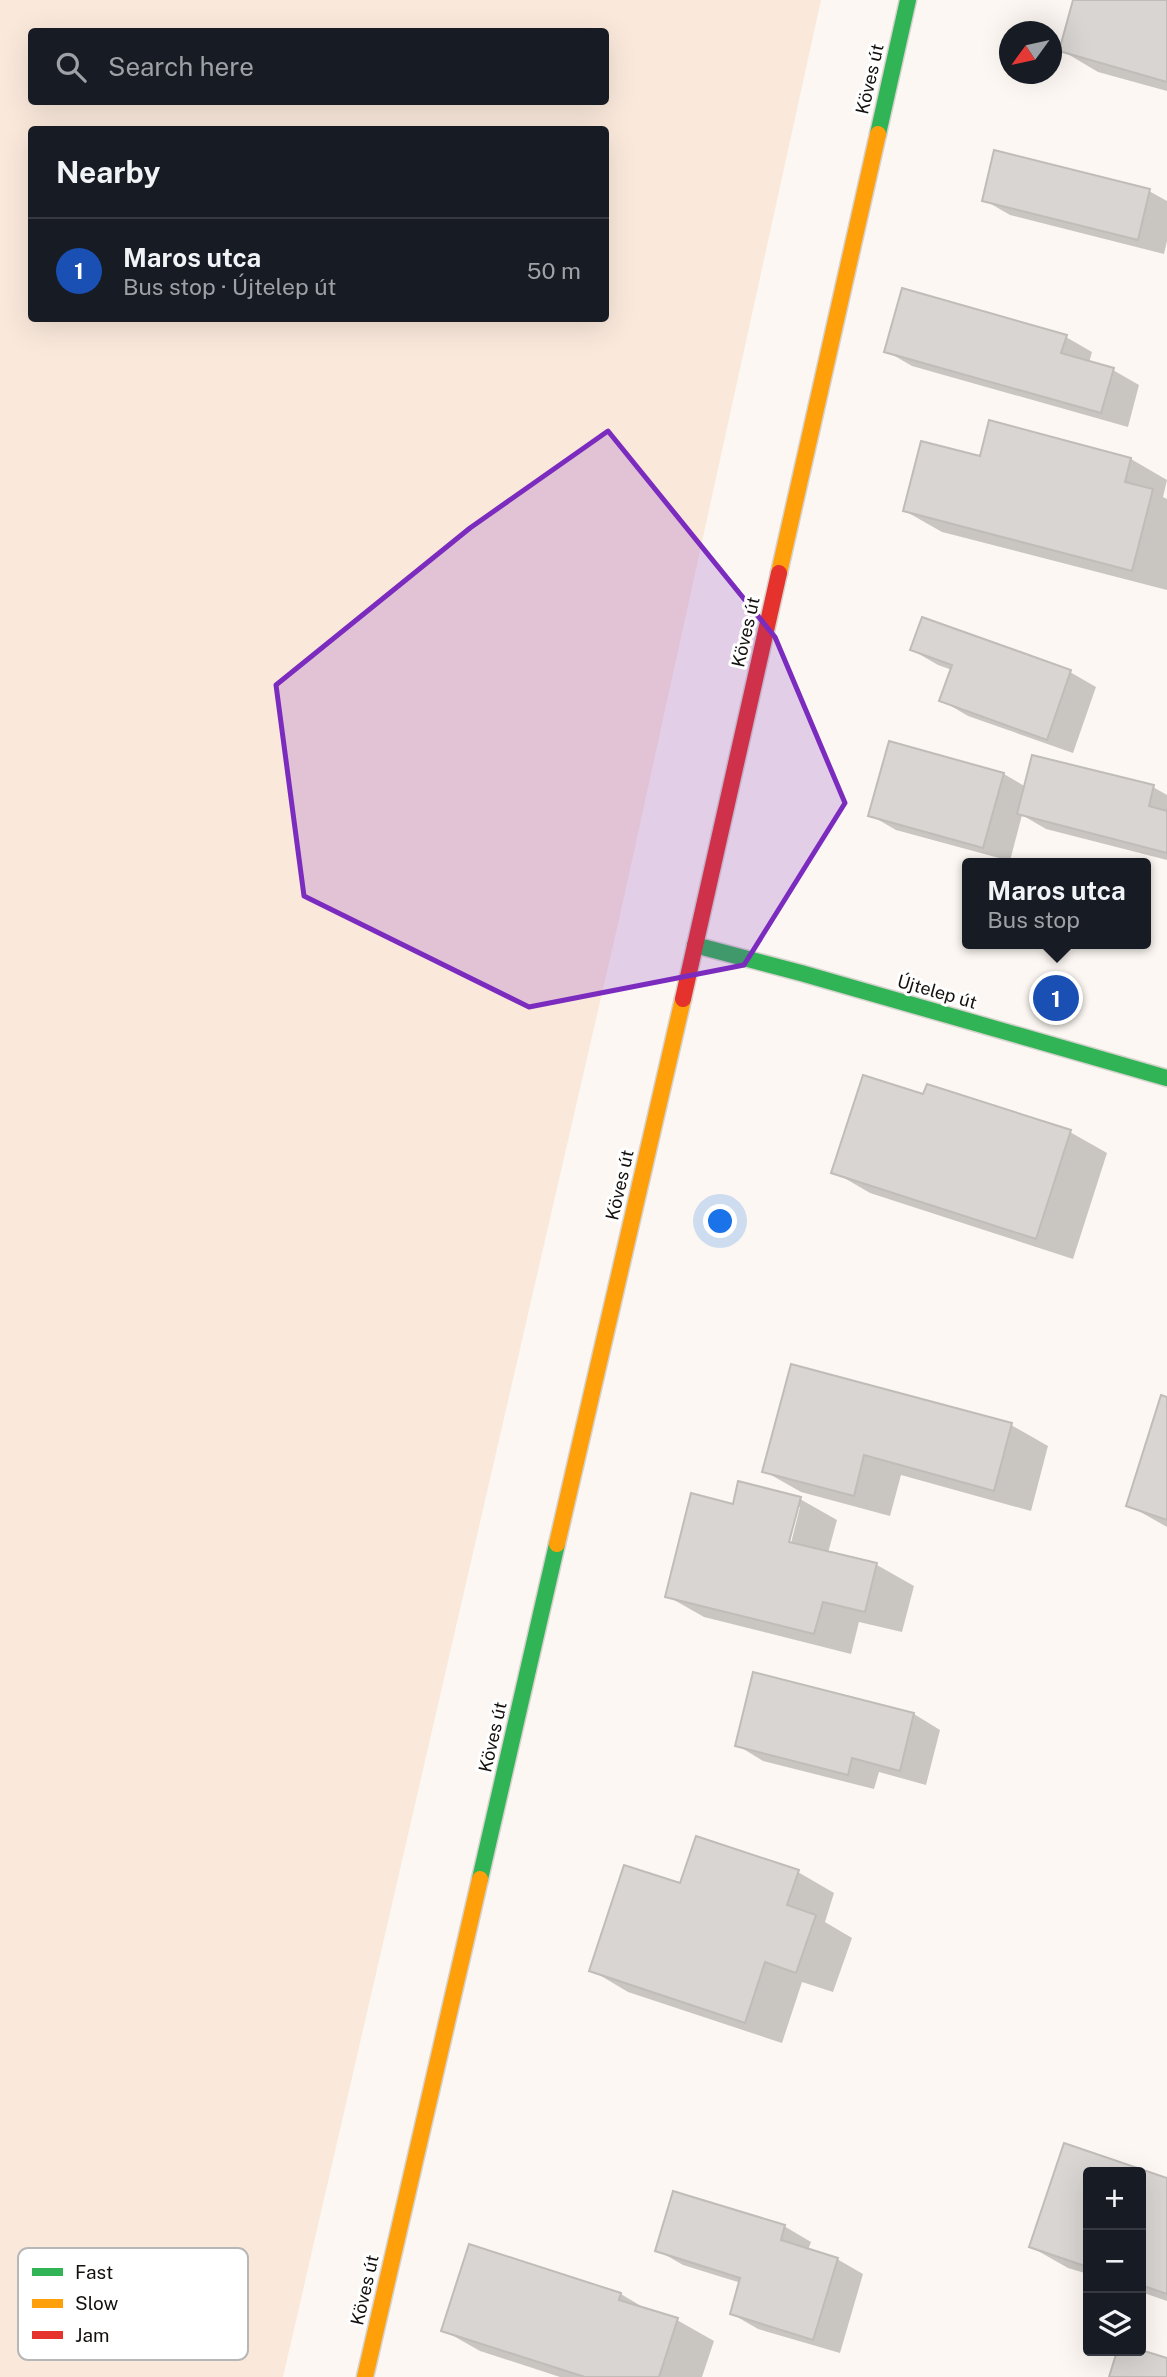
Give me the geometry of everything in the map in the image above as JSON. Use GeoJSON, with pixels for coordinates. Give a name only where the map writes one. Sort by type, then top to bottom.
{"type":"FeatureCollection","features":[{"type":"Feature","properties":{"kind":"street","name":"Köves út"},"geometry":{"type":"LineString","coordinates":[[365,2377],[695,946],[908,0]]}},
{"type":"Feature","properties":{"kind":"street","name":"Újtelep út"},"geometry":{"type":"LineString","coordinates":[[695,946],[814,976],[1167,1078]]}},
{"type":"Feature","properties":{"kind":"highlighted area"},"geometry":{"type":"Polygon","coordinates":[[[608,431],[775,637],[845,803],[744,965],[529,1007],[304,896],[276,685],[470,528],[608,431]]]}},
{"type":"Feature","properties":{"kind":"shaded area"},"geometry":{"type":"Polygon","coordinates":[[[0,0],[821,0],[620,915],[283,2377],[0,2377],[0,0]]]}},
{"type":"Feature","properties":{"kind":"building"},"geometry":{"type":"Polygon","coordinates":[[[1073,0],[1167,0],[1167,82],[1062,52],[1062,40],[1073,0]]]}},
{"type":"Feature","properties":{"kind":"building"},"geometry":{"type":"Polygon","coordinates":[[[994,150],[1150,189],[1138,240],[982,201],[994,150]]]}},
{"type":"Feature","properties":{"kind":"building"},"geometry":{"type":"Polygon","coordinates":[[[902,288],[1067,335],[1061,353],[1114,368],[1101,413],[884,352],[902,288]]]}},
{"type":"Feature","properties":{"kind":"building"},"geometry":{"type":"Polygon","coordinates":[[[989,420],[1131,458],[1125,482],[1153,489],[1132,571],[903,511],[921,441],[980,456],[989,420]]]}},
{"type":"Feature","properties":{"kind":"building"},"geometry":{"type":"Polygon","coordinates":[[[922,617],[1071,670],[1047,740],[939,701],[952,665],[910,650],[922,617]]]}},
{"type":"Feature","properties":{"kind":"building"},"geometry":{"type":"Polygon","coordinates":[[[889,741],[1004,773],[983,848],[868,816],[889,741]]]}},
{"type":"Feature","properties":{"kind":"building"},"geometry":{"type":"Polygon","coordinates":[[[1032,755],[1154,785],[1149,806],[1167,811],[1167,853],[1017,814],[1032,755]]]}},
{"type":"Feature","properties":{"kind":"building"},"geometry":{"type":"Polygon","coordinates":[[[863,1075],[923,1094],[927,1084],[1071,1130],[1036,1239],[831,1173],[863,1075]]]}},
{"type":"Feature","properties":{"kind":"building"},"geometry":{"type":"Polygon","coordinates":[[[791,1364],[1012,1423],[994,1491],[864,1455],[854,1496],[762,1472],[791,1364]]]}},
{"type":"Feature","properties":{"kind":"building"},"geometry":{"type":"Polygon","coordinates":[[[1161,1395],[1167,1397],[1167,1520],[1126,1506],[1161,1395]]]}},
{"type":"Feature","properties":{"kind":"building"},"geometry":{"type":"Polygon","coordinates":[[[738,1481],[801,1497],[789,1542],[877,1563],[865,1612],[823,1602],[814,1634],[665,1597],[691,1493],[733,1504],[738,1481]]]}},
{"type":"Feature","properties":{"kind":"building"},"geometry":{"type":"Polygon","coordinates":[[[753,1672],[914,1713],[900,1771],[852,1758],[848,1775],[735,1746],[753,1672]]]}},
{"type":"Feature","properties":{"kind":"building"},"geometry":{"type":"Polygon","coordinates":[[[696,1836],[799,1870],[787,1905],[816,1915],[796,1973],[765,1962],[745,2023],[589,1971],[624,1865],[680,1883],[696,1836]]]}},
{"type":"Feature","properties":{"kind":"building"},"geometry":{"type":"Polygon","coordinates":[[[1064,2143],[1135,2167],[1083,2167],[1083,2265],[1029,2247],[1064,2143]]]}},
{"type":"Feature","properties":{"kind":"building"},"geometry":{"type":"Polygon","coordinates":[[[1146,2171],[1167,2178],[1167,2294],[1146,2287],[1146,2171]]]}},
{"type":"Feature","properties":{"kind":"building"},"geometry":{"type":"Polygon","coordinates":[[[673,2191],[785,2225],[781,2240],[838,2258],[813,2340],[730,2314],[740,2278],[655,2251],[673,2191]]]}},
{"type":"Feature","properties":{"kind":"building"},"geometry":{"type":"Polygon","coordinates":[[[469,2244],[621,2293],[619,2300],[678,2318],[659,2377],[585,2377],[441,2331],[469,2244]]]}},
{"type":"Feature","properties":{"kind":"building"},"geometry":{"type":"Polygon","coordinates":[[[1146,2352],[1167,2358],[1167,2377],[1109,2377],[1115,2356],[1146,2356],[1146,2352]]]}},
{"type":"Feature","properties":{"kind":"traffic: fast"},"geometry":{"type":"LineString","coordinates":[[878,134],[908,0]]}},
{"type":"Feature","properties":{"kind":"traffic: fast"},"geometry":{"type":"LineString","coordinates":[[695,945],[1167,1078]]}},
{"type":"Feature","properties":{"kind":"traffic: fast"},"geometry":{"type":"LineString","coordinates":[[480,1879],[557,1544]]}},
{"type":"Feature","properties":{"kind":"traffic: slow"},"geometry":{"type":"LineString","coordinates":[[779,573],[878,134]]}},
{"type":"Feature","properties":{"kind":"traffic: slow"},"geometry":{"type":"LineString","coordinates":[[557,1544],[683,999]]}},
{"type":"Feature","properties":{"kind":"traffic: slow"},"geometry":{"type":"LineString","coordinates":[[365,2377],[480,1879]]}},
{"type":"Feature","properties":{"kind":"traffic: jam"},"geometry":{"type":"LineString","coordinates":[[683,999],[779,573]]}},
{"type":"Feature","properties":{"kind":"place","name":"Maros utca"},"geometry":{"type":"Point","coordinates":[1056,998]}}]}
